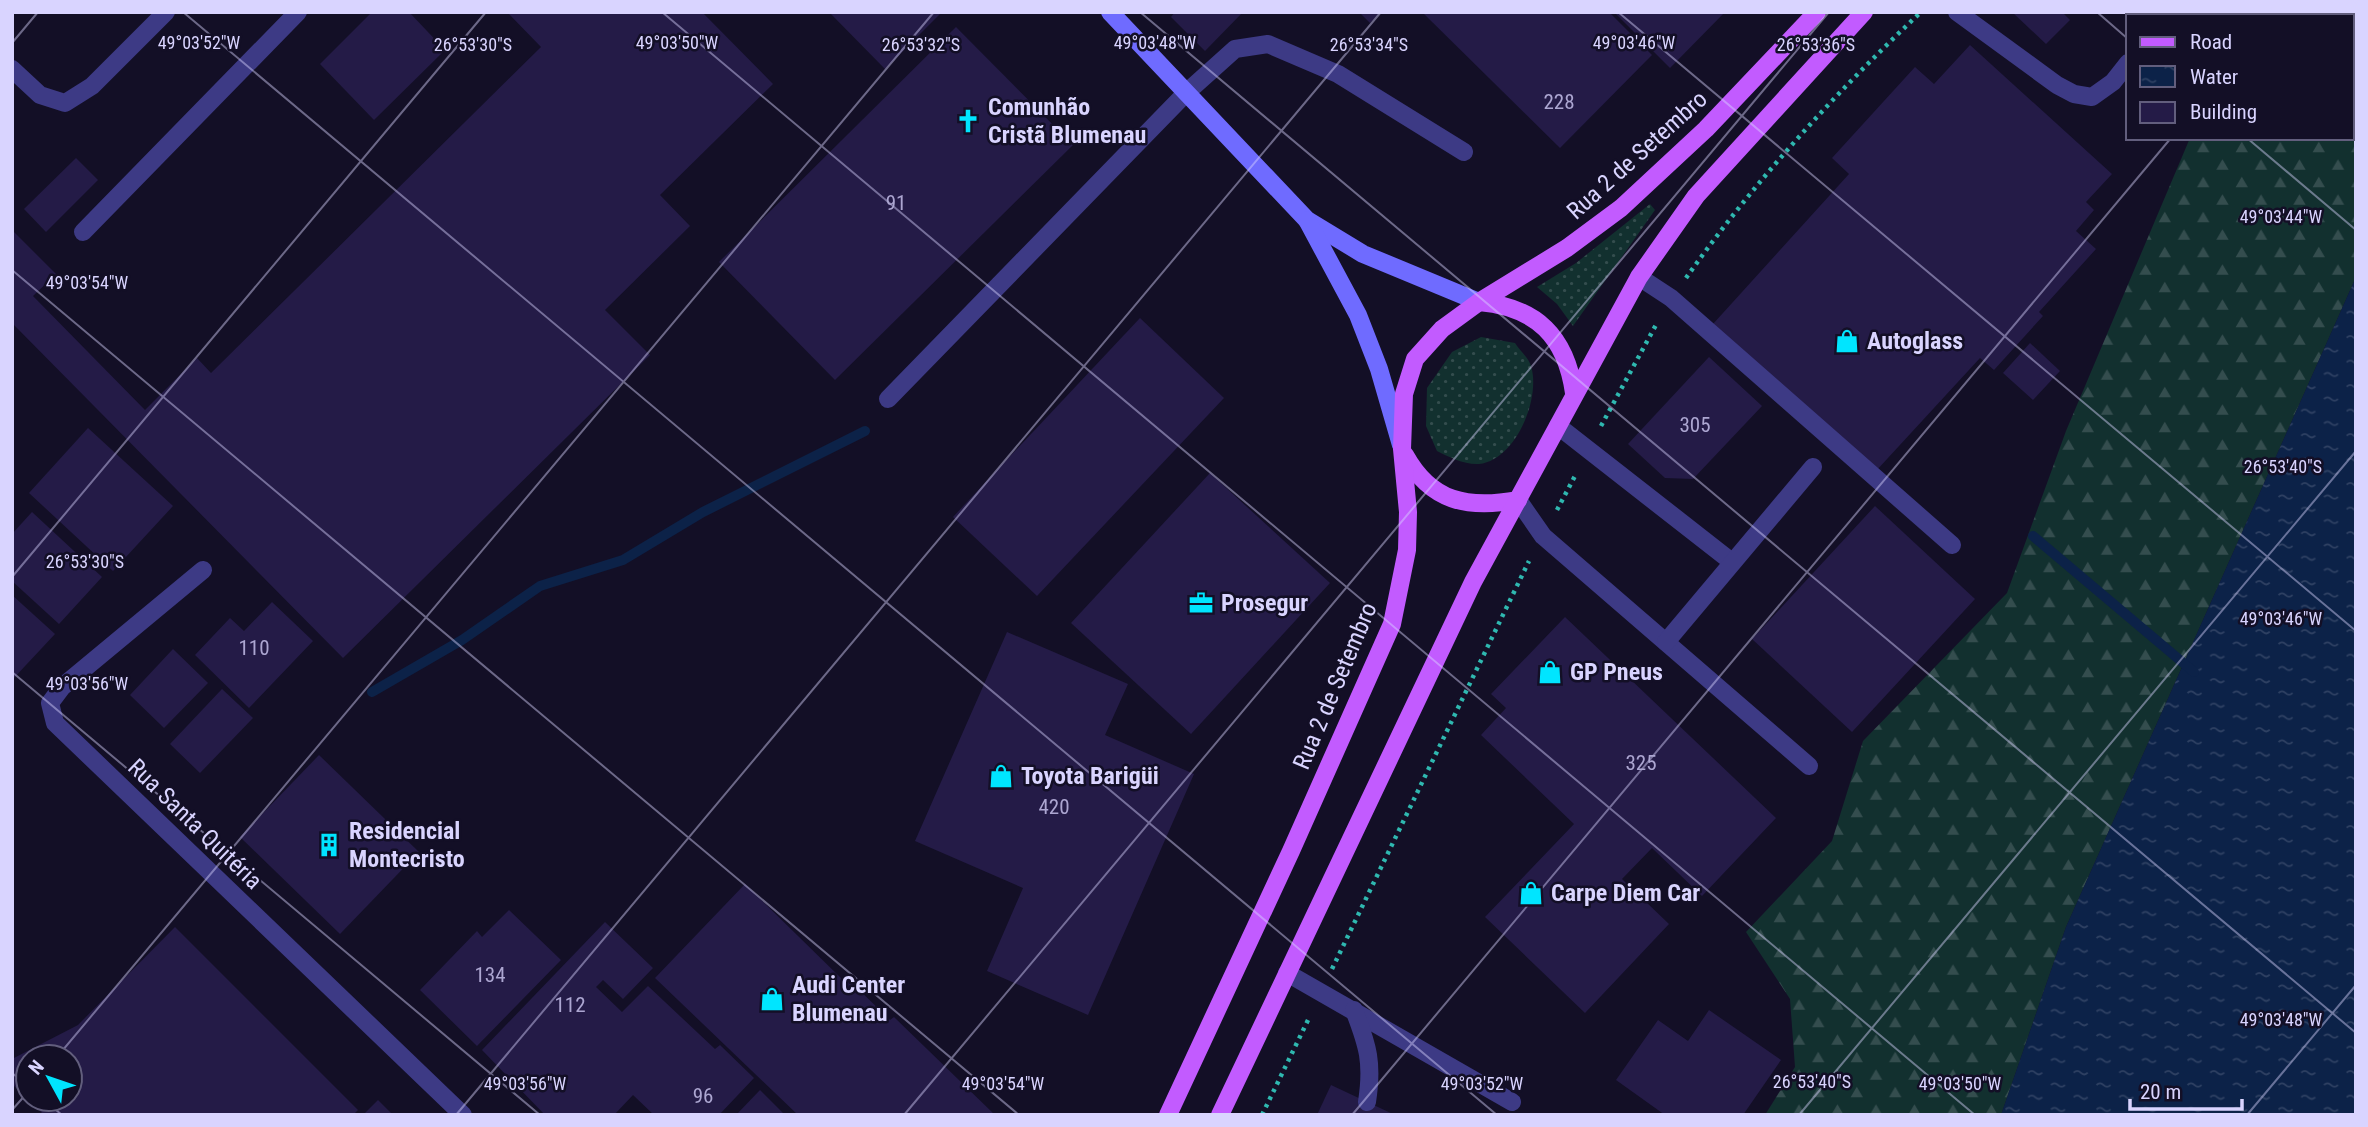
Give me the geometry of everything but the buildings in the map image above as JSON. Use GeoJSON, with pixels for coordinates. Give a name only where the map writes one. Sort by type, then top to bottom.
{"type":"FeatureCollection","features":[{"type":"Feature","properties":{"kind":"main road"},"geometry":{"type":"LineString","coordinates":[[1110,12],[1307,220],[1363,254],[1479,302],[1500,304],[1538,321],[1564,353],[1574,393]]}},
{"type":"Feature","properties":{"kind":"main road"},"geometry":{"type":"LineString","coordinates":[[1220,1115],[1473,583],[1639,277],[1696,196],[1864,12]]}},
{"type":"Feature","properties":{"kind":"main road","name":"Rua 2 de Setembro"},"geometry":{"type":"LineString","coordinates":[[1168,1115],[1291,852],[1392,624],[1407,550],[1408,512],[1402,449],[1404,394],[1415,359],[1442,329],[1479,302],[1567,248],[1621,208],[1706,129],[1816,13]]}},
{"type":"Feature","properties":{"kind":"main road"},"geometry":{"type":"LineString","coordinates":[[1307,220],[1358,315],[1379,369],[1402,449],[1417,477],[1439,494],[1466,503],[1490,505],[1518,500]]}},
{"type":"Feature","properties":{"kind":"street"},"geometry":{"type":"LineString","coordinates":[[12,69],[40,95],[65,103],[92,86],[166,12]]}},
{"type":"Feature","properties":{"kind":"street"},"geometry":{"type":"LineString","coordinates":[[83,232],[298,12]]}},
{"type":"Feature","properties":{"kind":"street"},"geometry":{"type":"LineString","coordinates":[[1957,12],[2057,85],[2074,94],[2092,97],[2113,82],[2126,66]]}},
{"type":"Feature","properties":{"kind":"street"},"geometry":{"type":"LineString","coordinates":[[888,399],[1186,93],[1235,49],[1268,44],[1338,74],[1464,152]]}},
{"type":"Feature","properties":{"kind":"street"},"geometry":{"type":"LineString","coordinates":[[1639,277],[1671,298],[1952,545]]}},
{"type":"Feature","properties":{"kind":"street"},"geometry":{"type":"LineString","coordinates":[[1558,425],[1732,562]]}},
{"type":"Feature","properties":{"kind":"street"},"geometry":{"type":"LineString","coordinates":[[1666,642],[1812,467]]}},
{"type":"Feature","properties":{"kind":"street"},"geometry":{"type":"LineString","coordinates":[[1518,500],[1543,536],[1809,766]]}},
{"type":"Feature","properties":{"kind":"street","name":"Rua Santa Quitéria"},"geometry":{"type":"LineString","coordinates":[[203,570],[62,687],[50,704],[55,723],[463,1115]]}},
{"type":"Feature","properties":{"kind":"street"},"geometry":{"type":"LineString","coordinates":[[1287,973],[1512,1101]]}},
{"type":"Feature","properties":{"kind":"street"},"geometry":{"type":"LineString","coordinates":[[1354,1010],[1369,1049],[1371,1071],[1367,1102]]}},
{"type":"Feature","properties":{"kind":"green space"},"geometry":{"type":"Polygon","coordinates":[[[2356,12],[2356,277],[2066,927],[2001,1115],[1765,1115],[1795,1067],[1790,999],[1746,932],[1832,841],[1863,741],[2007,593],[2066,431],[2189,140],[2354,140],[2354,14],[2242,14],[2356,12]]]}},
{"type":"Feature","properties":{"kind":"green space"},"geometry":{"type":"Polygon","coordinates":[[[1650,204],[1655,210],[1573,326],[1557,304],[1537,287],[1576,263],[1650,204]]]}},
{"type":"Feature","properties":{"kind":"green space"},"geometry":{"type":"Polygon","coordinates":[[[1481,337],[1515,343],[1531,366],[1533,379],[1529,410],[1514,440],[1504,452],[1492,460],[1474,464],[1437,451],[1426,426],[1427,388],[1452,352],[1481,337]]]}},
{"type":"Feature","properties":{"kind":"water"},"geometry":{"type":"Polygon","coordinates":[[[2356,277],[2356,1115],[2001,1115],[2066,927],[2356,277]]]}},
{"type":"Feature","properties":{"kind":"waterway"},"geometry":{"type":"LineString","coordinates":[[372,692],[462,640],[540,586],[623,560],[703,512],[865,431]]}},
{"type":"Feature","properties":{"kind":"waterway"},"geometry":{"type":"LineString","coordinates":[[2033,536],[2194,672]]}},
{"type":"Feature","properties":{"kind":"place","name":"Comunhão Cristã Blumenau"},"geometry":{"type":"Point","coordinates":[968,121]}},
{"type":"Feature","properties":{"kind":"place","name":"Autoglass"},"geometry":{"type":"Point","coordinates":[1847,341]}},
{"type":"Feature","properties":{"kind":"place","name":"Prosegur"},"geometry":{"type":"Point","coordinates":[1201,603]}},
{"type":"Feature","properties":{"kind":"place","name":"GP Pneus"},"geometry":{"type":"Point","coordinates":[1550,672]}},
{"type":"Feature","properties":{"kind":"place","name":"Toyota Barigüi"},"geometry":{"type":"Point","coordinates":[1001,776]}},
{"type":"Feature","properties":{"kind":"place","name":"Residencial Montecristo"},"geometry":{"type":"Point","coordinates":[329,845]}},
{"type":"Feature","properties":{"kind":"place","name":"Carpe Diem Car"},"geometry":{"type":"Point","coordinates":[1531,893]}},
{"type":"Feature","properties":{"kind":"place","name":"Audi Center Blumenau"},"geometry":{"type":"Point","coordinates":[772,999]}}]}
